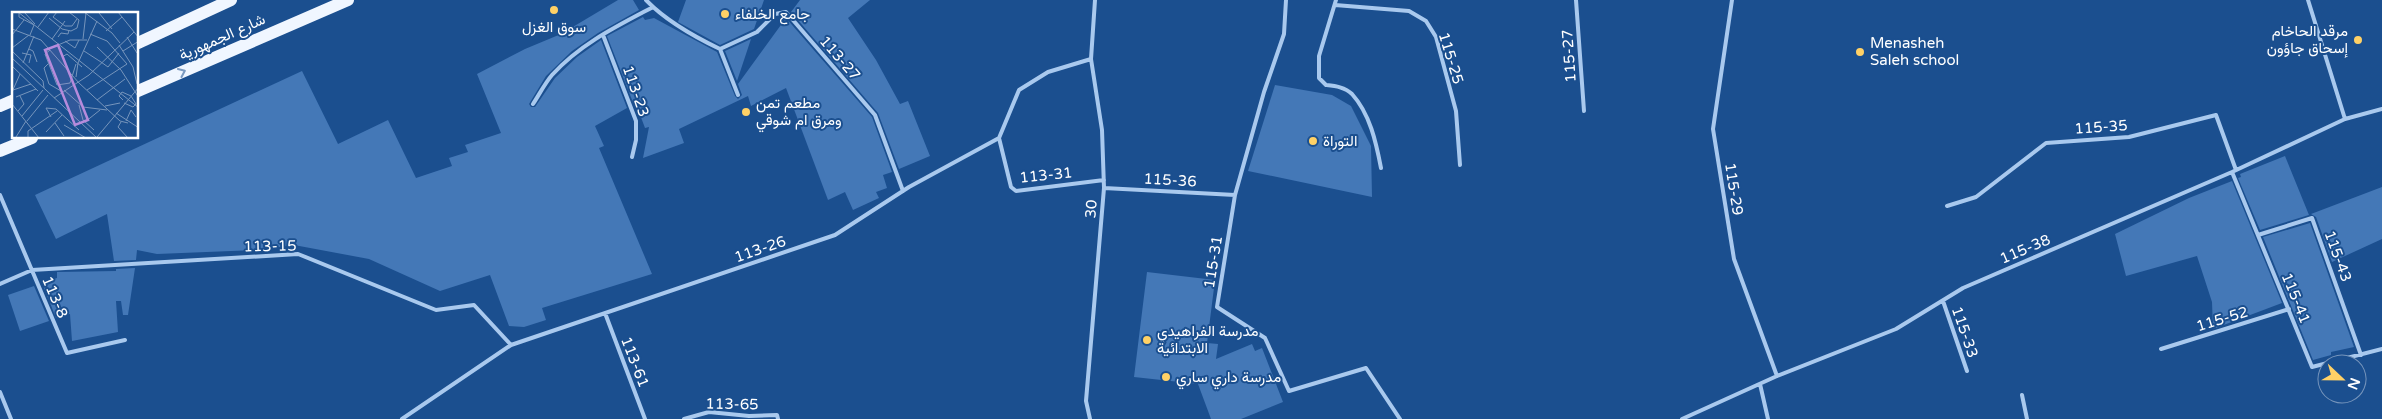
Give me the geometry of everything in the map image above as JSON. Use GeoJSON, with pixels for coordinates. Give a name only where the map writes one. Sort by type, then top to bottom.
{"type":"FeatureCollection","features":[{"type":"Feature","properties":{"kind":"main road"},"geometry":{"type":"LineString","coordinates":[[139,43],[231,0]]}},
{"type":"Feature","properties":{"kind":"main road","name":"شارع الجمهورية"},"geometry":{"type":"LineString","coordinates":[[139,92],[348,0]]}},
{"type":"Feature","properties":{"kind":"main road"},"geometry":{"type":"LineString","coordinates":[[0,106],[12,101]]}},
{"type":"Feature","properties":{"kind":"main road"},"geometry":{"type":"LineString","coordinates":[[0,151],[30,139]]}},
{"type":"Feature","properties":{"kind":"lane"},"geometry":{"type":"LineString","coordinates":[[646,0],[699,39],[720,49],[738,95]]}},
{"type":"Feature","properties":{"kind":"lane","name":"30"},"geometry":{"type":"LineString","coordinates":[[1090,419],[1086,402],[1104,188],[1102,130],[1091,59],[1095,0]]}},
{"type":"Feature","properties":{"kind":"lane","name":"115-31"},"geometry":{"type":"LineString","coordinates":[[1286,0],[1284,34],[1264,92],[1235,195],[1218,307],[1265,338],[1288,391],[1366,368],[1400,419]]}},
{"type":"Feature","properties":{"kind":"lane","name":"115-27"},"geometry":{"type":"LineString","coordinates":[[1576,0],[1584,111]]}},
{"type":"Feature","properties":{"kind":"lane","name":"115-29"},"geometry":{"type":"LineString","coordinates":[[1732,0],[1712,129],[1734,259],[1777,376]]}},
{"type":"Feature","properties":{"kind":"lane"},"geometry":{"type":"LineString","coordinates":[[2308,0],[2346,119]]}},
{"type":"Feature","properties":{"kind":"lane"},"geometry":{"type":"LineString","coordinates":[[1336,2],[1319,56],[1319,78],[1326,85],[1340,87],[1351,93],[1374,133],[1381,168]]}},
{"type":"Feature","properties":{"kind":"lane","name":"115-25"},"geometry":{"type":"LineString","coordinates":[[1336,2],[1409,11],[1426,22],[1436,37],[1456,111],[1460,165]]}},
{"type":"Feature","properties":{"kind":"lane"},"geometry":{"type":"LineString","coordinates":[[533,104],[551,76],[570,56],[603,34],[653,7]]}},
{"type":"Feature","properties":{"kind":"lane","name":"113-27"},"geometry":{"type":"LineString","coordinates":[[720,49],[756,32],[775,14],[786,12],[875,115],[903,191]]}},
{"type":"Feature","properties":{"kind":"lane","name":"113-23"},"geometry":{"type":"LineString","coordinates":[[603,34],[636,121],[636,140],[632,156]]}},
{"type":"Feature","properties":{"kind":"lane"},"geometry":{"type":"LineString","coordinates":[[1000,138],[1019,90],[1048,72],[1091,59]]}},
{"type":"Feature","properties":{"kind":"lane","name":"115-38"},"geometry":{"type":"LineString","coordinates":[[1682,419],[1777,376],[1896,329],[1963,288],[2234,171],[2346,119],[2382,110]]}},
{"type":"Feature","properties":{"kind":"lane","name":"115-35"},"geometry":{"type":"LineString","coordinates":[[1947,206],[1976,197],[2046,143],[2129,137],[2216,115],[2234,171]]}},
{"type":"Feature","properties":{"kind":"lane","name":"113-26"},"geometry":{"type":"LineString","coordinates":[[402,419],[511,344],[835,235],[903,191],[1000,138]]}},
{"type":"Feature","properties":{"kind":"lane","name":"113-31"},"geometry":{"type":"LineString","coordinates":[[1000,138],[1011,187],[1016,191],[1104,180]]}},
{"type":"Feature","properties":{"kind":"lane","name":"115-41"},"geometry":{"type":"LineString","coordinates":[[2234,171],[2312,367],[2317,366]]}},
{"type":"Feature","properties":{"kind":"lane","name":"115-36"},"geometry":{"type":"LineString","coordinates":[[1104,188],[1235,195]]}},
{"type":"Feature","properties":{"kind":"lane","name":"113-8"},"geometry":{"type":"LineString","coordinates":[[0,194],[67,353],[125,340]]}},
{"type":"Feature","properties":{"kind":"lane","name":"115-43"},"geometry":{"type":"LineString","coordinates":[[2258,235],[2312,218],[2361,354]]}},
{"type":"Feature","properties":{"kind":"lane","name":"113-15"},"geometry":{"type":"LineString","coordinates":[[32,270],[298,254],[436,310],[474,305],[511,344]]}},
{"type":"Feature","properties":{"kind":"lane"},"geometry":{"type":"LineString","coordinates":[[0,284],[32,270]]}},
{"type":"Feature","properties":{"kind":"lane","name":"115-33"},"geometry":{"type":"LineString","coordinates":[[1943,301],[1967,371]]}},
{"type":"Feature","properties":{"kind":"lane","name":"115-52"},"geometry":{"type":"LineString","coordinates":[[2161,350],[2289,310]]}},
{"type":"Feature","properties":{"kind":"lane","name":"113-61"},"geometry":{"type":"LineString","coordinates":[[605,313],[645,419]]}},
{"type":"Feature","properties":{"kind":"lane","name":"115-41"},"geometry":{"type":"LineString","coordinates":[[2361,354],[2382,349]]}},
{"type":"Feature","properties":{"kind":"lane"},"geometry":{"type":"LineString","coordinates":[[1760,384],[1768,419]]}},
{"type":"Feature","properties":{"kind":"lane"},"geometry":{"type":"LineString","coordinates":[[0,392],[11,419]]}},
{"type":"Feature","properties":{"kind":"lane"},"geometry":{"type":"LineString","coordinates":[[2022,395],[2027,419]]}},
{"type":"Feature","properties":{"kind":"lane","name":"113-65"},"geometry":{"type":"LineString","coordinates":[[684,419],[709,412],[749,416],[777,415],[778,419]]}},
{"type":"Feature","properties":{"kind":"building"},"geometry":{"type":"Polygon","coordinates":[[[618,0],[633,0],[639,10],[598,33],[572,51],[546,76],[529,104],[531,107],[535,107],[555,78],[577,57],[601,40],[627,108],[595,126],[604,146],[599,148],[652,274],[542,308],[546,320],[524,327],[509,326],[490,275],[440,291],[369,259],[294,245],[258,250],[157,254],[137,250],[136,260],[114,261],[107,214],[56,239],[35,195],[302,71],[338,144],[388,120],[416,178],[452,166],[449,158],[468,152],[465,145],[501,133],[477,74],[525,49],[561,34],[618,0]]]}},
{"type":"Feature","properties":{"kind":"building","name":"جامع الخلفاء"},"geometry":{"type":"Polygon","coordinates":[[[686,0],[764,0],[754,29],[720,45],[678,22],[686,0]]]}},
{"type":"Feature","properties":{"kind":"building"},"geometry":{"type":"Polygon","coordinates":[[[800,0],[870,0],[848,18],[876,60],[900,104],[908,101],[930,156],[899,169],[878,113],[791,12],[800,0]]]}},
{"type":"Feature","properties":{"kind":"building"},"geometry":{"type":"Polygon","coordinates":[[[643,17],[645,20],[654,18],[717,52],[735,96],[738,99],[742,95],[738,84],[786,18],[872,117],[892,172],[883,175],[887,188],[876,192],[879,198],[853,210],[845,192],[828,200],[786,88],[751,106],[748,96],[679,129],[684,143],[643,158],[649,127],[645,128],[636,104],[634,105],[607,36],[643,17]]]}},
{"type":"Feature","properties":{"kind":"building"},"geometry":{"type":"Polygon","coordinates":[[[751,39],[737,81],[725,51],[751,39]]]}},
{"type":"Feature","properties":{"kind":"building","name":"التوراة"},"geometry":{"type":"Polygon","coordinates":[[[1275,85],[1332,95],[1351,106],[1371,146],[1372,197],[1248,171],[1275,85]]]}},
{"type":"Feature","properties":{"kind":"building"},"geometry":{"type":"Polygon","coordinates":[[[2285,156],[2309,215],[2260,230],[2238,178],[2241,177],[2240,174],[2285,156]]]}},
{"type":"Feature","properties":{"kind":"building"},"geometry":{"type":"Polygon","coordinates":[[[2232,181],[2282,303],[2213,329],[2212,302],[2197,256],[2126,276],[2115,234],[2189,198],[2232,181]]]}},
{"type":"Feature","properties":{"kind":"building"},"geometry":{"type":"Polygon","coordinates":[[[2382,187],[2382,239],[2332,262],[2316,217],[2311,214],[2382,187]]]}},
{"type":"Feature","properties":{"kind":"building"},"geometry":{"type":"Polygon","coordinates":[[[2310,223],[2354,347],[2331,352],[2331,354],[2317,354],[2317,359],[2313,360],[2263,237],[2310,223]]]}},
{"type":"Feature","properties":{"kind":"building"},"geometry":{"type":"Polygon","coordinates":[[[135,268],[128,315],[123,315],[121,301],[116,301],[118,332],[72,341],[70,314],[56,318],[42,283],[57,278],[57,272],[116,271],[116,269],[135,268]]]}},
{"type":"Feature","properties":{"kind":"building"},"geometry":{"type":"Polygon","coordinates":[[[1147,272],[1215,280],[1207,343],[1218,344],[1216,359],[1252,344],[1255,351],[1262,348],[1283,402],[1241,419],[1211,419],[1198,384],[1134,377],[1147,272]]]}},
{"type":"Feature","properties":{"kind":"building"},"geometry":{"type":"Polygon","coordinates":[[[34,286],[49,321],[20,331],[8,295],[34,286]]]}},
{"type":"Feature","properties":{"kind":"place","name":"سوق الغزل"},"geometry":{"type":"Point","coordinates":[554,10]}},
{"type":"Feature","properties":{"kind":"place","name":"جامع الخلفاء"},"geometry":{"type":"Point","coordinates":[725,14]}},
{"type":"Feature","properties":{"kind":"place","name":"مرقد الحاخام إسحاق جاؤون"},"geometry":{"type":"Point","coordinates":[2358,40]}},
{"type":"Feature","properties":{"kind":"place","name":"Menasheh Saleh school"},"geometry":{"type":"Point","coordinates":[1860,52]}},
{"type":"Feature","properties":{"kind":"place","name":"مطعم تمن ومرق ام شوقي"},"geometry":{"type":"Point","coordinates":[746,112]}},
{"type":"Feature","properties":{"kind":"place","name":"التوراة"},"geometry":{"type":"Point","coordinates":[1313,141]}},
{"type":"Feature","properties":{"kind":"place","name":"مدرسة الفراهيدي الابتدائية"},"geometry":{"type":"Point","coordinates":[1147,340]}},
{"type":"Feature","properties":{"kind":"place","name":"مدرسة داري ساري"},"geometry":{"type":"Point","coordinates":[1166,377]}}]}
